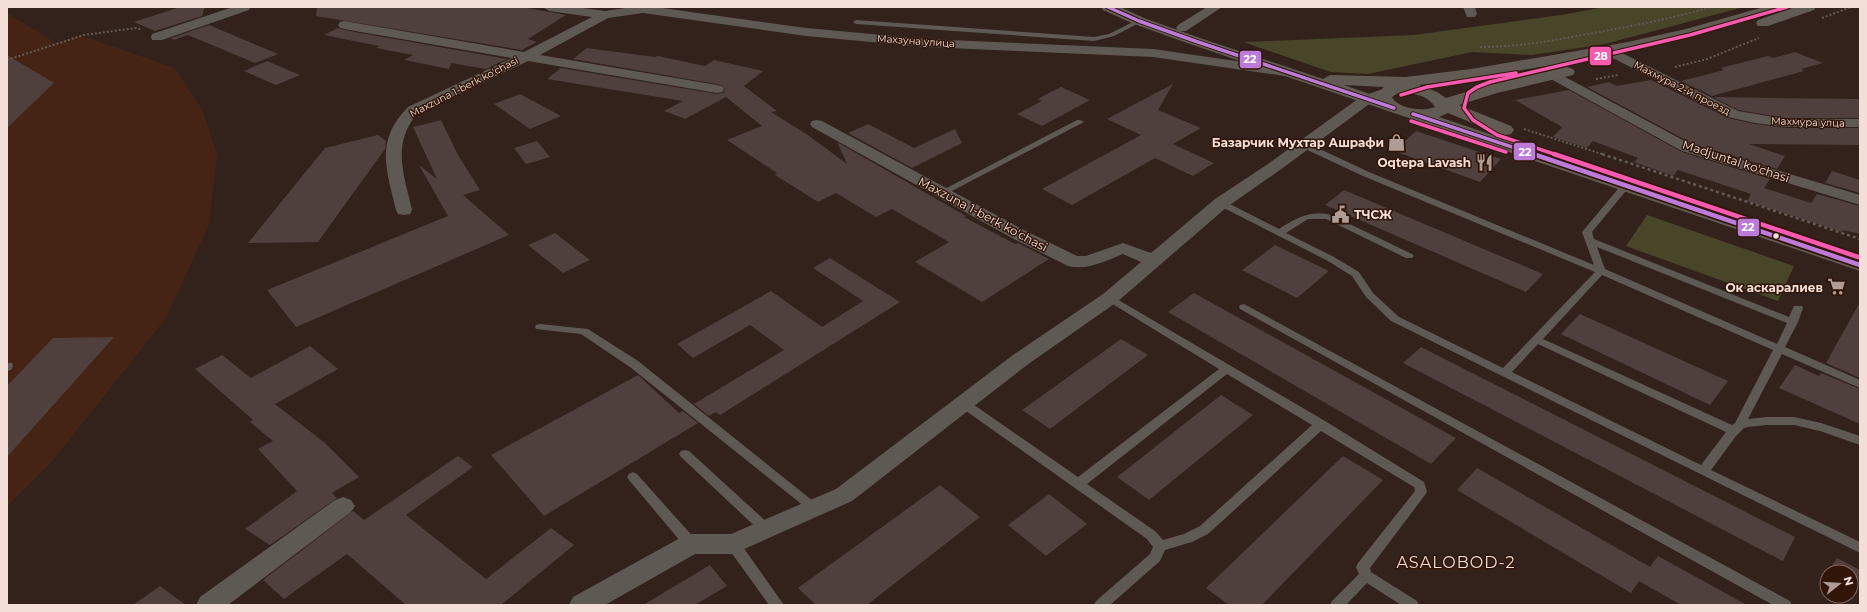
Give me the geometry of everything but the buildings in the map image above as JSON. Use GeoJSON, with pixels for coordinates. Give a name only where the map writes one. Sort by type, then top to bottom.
{"type":"FeatureCollection","features":[{"type":"Feature","properties":{"kind":"main road"},"geometry":{"type":"LineString","coordinates":[[1108,7],[1139,21],[1285,72],[1384,93],[1418,90],[1435,96],[1443,105],[1499,128],[1860,250]]}},
{"type":"Feature","properties":{"kind":"main road"},"geometry":{"type":"LineString","coordinates":[[1117,7],[1182,28],[1330,80],[1384,93],[1425,80]]}},
{"type":"Feature","properties":{"kind":"main road"},"geometry":{"type":"LineString","coordinates":[[1330,80],[1385,82],[1425,80],[1610,51],[1684,35],[1778,7]]}},
{"type":"Feature","properties":{"kind":"main road"},"geometry":{"type":"LineString","coordinates":[[1443,105],[1492,89],[1625,59],[1742,30],[1809,7]]}},
{"type":"Feature","properties":{"kind":"main road"},"geometry":{"type":"LineString","coordinates":[[1384,93],[1384,100],[1394,108],[1860,265]]}},
{"type":"Feature","properties":{"kind":"main road"},"geometry":{"type":"LineString","coordinates":[[1477,94],[1471,102],[1474,110],[1483,119],[1499,128]]}},
{"type":"Feature","properties":{"kind":"main road"},"geometry":{"type":"LineString","coordinates":[[1413,114],[1432,114],[1443,109],[1443,105]]}},
{"type":"Feature","properties":{"kind":"street"},"geometry":{"type":"LineString","coordinates":[[157,37],[245,7]]}},
{"type":"Feature","properties":{"kind":"street","name":"Махзуна улица"},"geometry":{"type":"LineString","coordinates":[[549,7],[605,16],[643,9],[806,32],[926,43],[1153,53],[1285,72]]}},
{"type":"Feature","properties":{"kind":"street"},"geometry":{"type":"LineString","coordinates":[[1182,28],[1216,7]]}},
{"type":"Feature","properties":{"kind":"street","name":"Maxzuna 1-berk ko'chasi"},"geometry":{"type":"LineString","coordinates":[[404,210],[394,163],[393,150],[394,138],[404,117],[413,110],[524,57],[605,16]]}},
{"type":"Feature","properties":{"kind":"street","name":"Maxzuna 1-berk ko'chasi"},"geometry":{"type":"LineString","coordinates":[[344,25],[469,45],[524,57],[717,89]]}},
{"type":"Feature","properties":{"kind":"street","name":"Махмура 2-й проезд"},"geometry":{"type":"LineString","coordinates":[[1610,51],[1732,114],[1755,119]]}},
{"type":"Feature","properties":{"kind":"street","name":"Madjuntal ko'chasi"},"geometry":{"type":"LineString","coordinates":[[1554,75],[1687,148],[1860,200]]}},
{"type":"Feature","properties":{"kind":"street"},"geometry":{"type":"LineString","coordinates":[[582,605],[691,544],[733,544],[844,495],[1020,360],[1110,298],[1221,203],[1304,145],[1384,93]]}},
{"type":"Feature","properties":{"kind":"street","name":"Махмура улца"},"geometry":{"type":"LineString","coordinates":[[1755,119],[1786,123],[1860,124]]}},
{"type":"Feature","properties":{"kind":"street","name":"Maxzuna 1-berk ko'chasi"},"geometry":{"type":"LineString","coordinates":[[817,124],[1018,234],[1074,262],[1089,261],[1124,248],[1155,261]]}},
{"type":"Feature","properties":{"kind":"street"},"geometry":{"type":"LineString","coordinates":[[209,605],[343,506]]}},
{"type":"Feature","properties":{"kind":"lane"},"geometry":{"type":"LineString","coordinates":[[856,22],[1094,39],[1104,38],[1115,34],[1139,21]]}},
{"type":"Feature","properties":{"kind":"lane"},"geometry":{"type":"LineString","coordinates":[[943,192],[1080,122]]}},
{"type":"Feature","properties":{"kind":"lane"},"geometry":{"type":"LineString","coordinates":[[1304,145],[1366,174],[1601,271],[1860,384]]}},
{"type":"Feature","properties":{"kind":"lane"},"geometry":{"type":"LineString","coordinates":[[1601,271],[1587,232],[1626,185]]}},
{"type":"Feature","properties":{"kind":"lane"},"geometry":{"type":"LineString","coordinates":[[1221,203],[1356,274],[1369,296],[1394,319],[1860,548]]}},
{"type":"Feature","properties":{"kind":"lane"},"geometry":{"type":"LineString","coordinates":[[1280,234],[1305,216],[1315,215],[1328,217],[1409,256]]}},
{"type":"Feature","properties":{"kind":"lane"},"geometry":{"type":"LineString","coordinates":[[1590,240],[1793,322]]}},
{"type":"Feature","properties":{"kind":"lane"},"geometry":{"type":"LineString","coordinates":[[1505,373],[1601,271]]}},
{"type":"Feature","properties":{"kind":"lane"},"geometry":{"type":"LineString","coordinates":[[1110,298],[1420,485],[1421,492],[1363,567],[1366,575],[1412,605]]}},
{"type":"Feature","properties":{"kind":"lane"},"geometry":{"type":"LineString","coordinates":[[1244,307],[1785,605]]}},
{"type":"Feature","properties":{"kind":"lane"},"geometry":{"type":"LineString","coordinates":[[1704,471],[1737,428],[1781,349],[1798,308]]}},
{"type":"Feature","properties":{"kind":"lane"},"geometry":{"type":"LineString","coordinates":[[540,327],[584,332],[634,364],[814,508]]}},
{"type":"Feature","properties":{"kind":"lane"},"geometry":{"type":"LineString","coordinates":[[1537,340],[1737,428],[1760,421],[1781,420],[1809,424],[1838,432],[1860,442]]}},
{"type":"Feature","properties":{"kind":"lane"},"geometry":{"type":"LineString","coordinates":[[1078,484],[1227,368]]}},
{"type":"Feature","properties":{"kind":"lane"},"geometry":{"type":"LineString","coordinates":[[963,403],[1151,535],[1160,546]]}},
{"type":"Feature","properties":{"kind":"lane"},"geometry":{"type":"LineString","coordinates":[[1101,605],[1155,557],[1160,546],[1187,538],[1204,530],[1321,424]]}},
{"type":"Feature","properties":{"kind":"lane"},"geometry":{"type":"LineString","coordinates":[[685,454],[766,529]]}},
{"type":"Feature","properties":{"kind":"lane"},"geometry":{"type":"LineString","coordinates":[[633,477],[691,544]]}},
{"type":"Feature","properties":{"kind":"lane"},"geometry":{"type":"LineString","coordinates":[[733,544],[777,605]]}},
{"type":"Feature","properties":{"kind":"lane"},"geometry":{"type":"LineString","coordinates":[[1337,605],[1366,575]]}},
{"type":"Feature","properties":{"kind":"path"},"geometry":{"type":"LineString","coordinates":[[1480,47],[1517,46],[1619,30],[1711,7]]}},
{"type":"Feature","properties":{"kind":"path"},"geometry":{"type":"LineString","coordinates":[[7,60],[84,35],[136,28],[157,37]]}},
{"type":"Feature","properties":{"kind":"shaded area"},"geometry":{"type":"Polygon","coordinates":[[[1605,7],[1744,7],[1605,44],[1532,55],[1472,52],[1368,74],[1331,72],[1243,42],[1414,35],[1561,15],[1605,7]]]}},
{"type":"Feature","properties":{"kind":"shaded area"},"geometry":{"type":"Polygon","coordinates":[[[7,13],[56,43],[80,35],[175,68],[203,111],[217,154],[209,225],[166,318],[50,464],[7,506],[7,13]]]}},
{"type":"Feature","properties":{"kind":"shaded area"},"geometry":{"type":"Polygon","coordinates":[[[1647,215],[1794,266],[1778,301],[1626,246],[1647,215]]]}},
{"type":"Feature","properties":{"kind":"transit line","name":"22"},"geometry":{"type":"LineString","coordinates":[[1108,7],[1139,21],[1195,41],[1394,108]]}},
{"type":"Feature","properties":{"kind":"transit line","name":"28"},"geometry":{"type":"LineString","coordinates":[[1787,7],[1690,35],[1490,82],[1477,87],[1468,93],[1464,108],[1473,120],[1497,135],[1858,257]]}},
{"type":"Feature","properties":{"kind":"transit line","name":"28"},"geometry":{"type":"LineString","coordinates":[[1401,95],[1427,87],[1516,73]]}},
{"type":"Feature","properties":{"kind":"transit line","name":"22"},"geometry":{"type":"LineString","coordinates":[[1413,114],[1860,265]]}},
{"type":"Feature","properties":{"kind":"transit line","name":"28"},"geometry":{"type":"LineString","coordinates":[[1411,121],[1506,152]]}},
{"type":"Feature","properties":{"kind":"place","name":"Базарчик Мухтар Ашрафи"},"geometry":{"type":"Point","coordinates":[1397,142]}},
{"type":"Feature","properties":{"kind":"place","name":"Oqtepa Lavash"},"geometry":{"type":"Point","coordinates":[1484,162]}},
{"type":"Feature","properties":{"kind":"place","name":"ТЧСЖ"},"geometry":{"type":"Point","coordinates":[1341,214]}},
{"type":"Feature","properties":{"kind":"place","name":"Ок аскаралиев"},"geometry":{"type":"Point","coordinates":[1836,287]}},
{"type":"Feature","properties":{"kind":"district","name":"ASALOBOD-2"},"geometry":{"type":"Point","coordinates":[1456,562]}}]}
